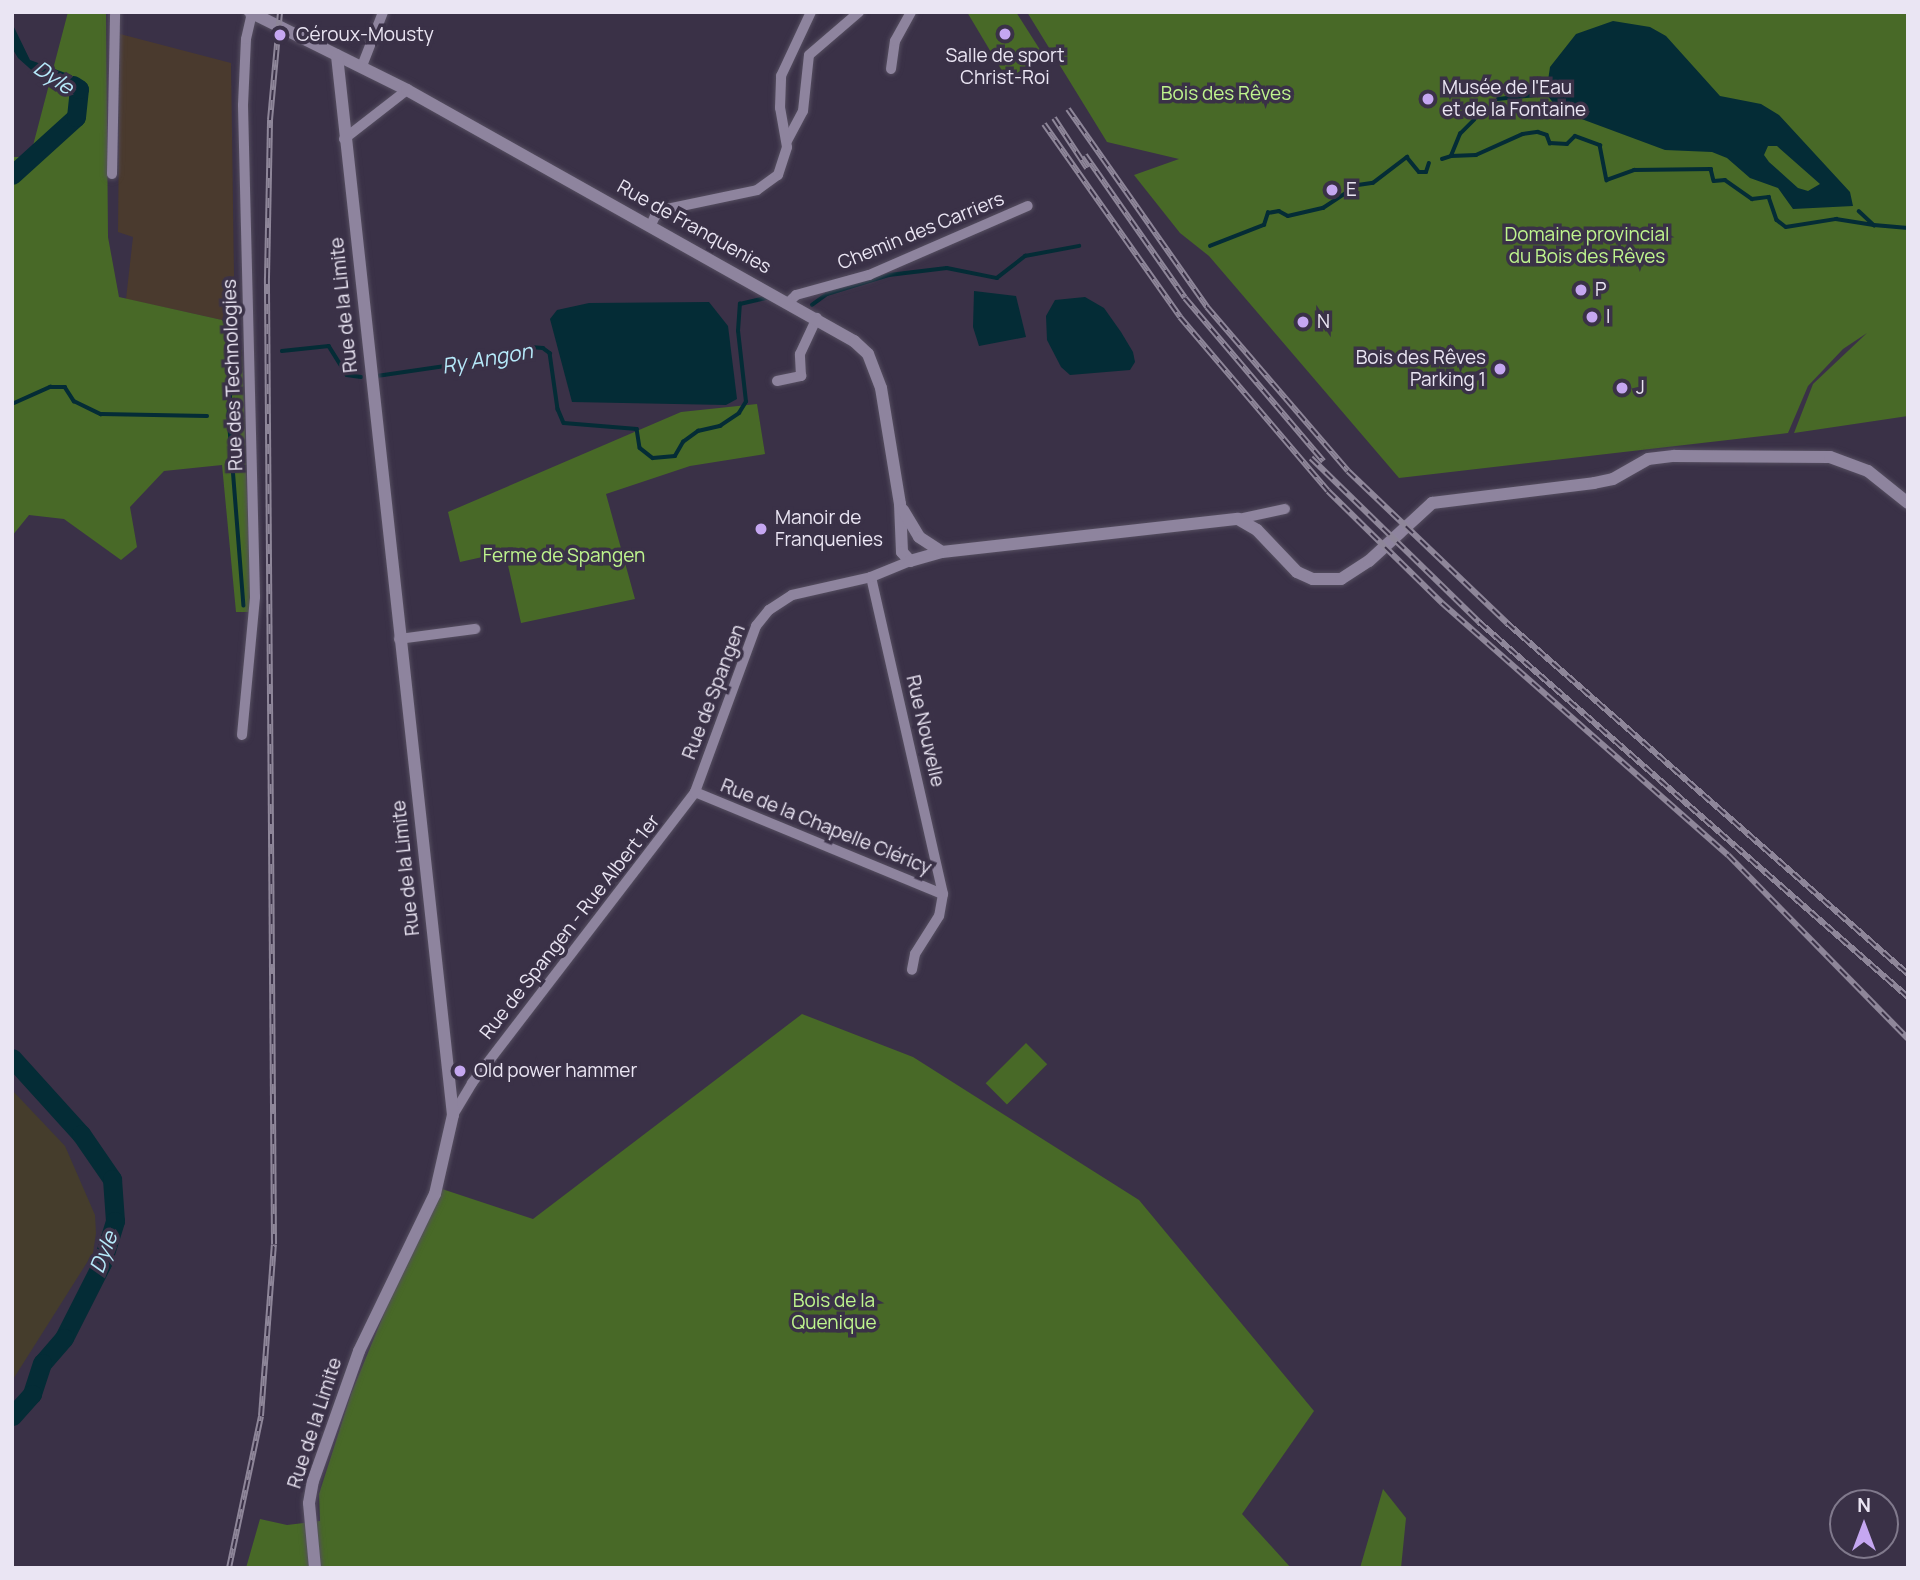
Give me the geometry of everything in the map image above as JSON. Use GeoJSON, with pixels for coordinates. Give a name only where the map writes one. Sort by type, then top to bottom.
{"type":"FeatureCollection","features":[{"type":"Feature","properties":{"kind":"street"},"geometry":{"type":"LineString","coordinates":[[112,174],[115,12]]}},
{"type":"Feature","properties":{"kind":"street"},"geometry":{"type":"LineString","coordinates":[[362,66],[383,12]]}},
{"type":"Feature","properties":{"kind":"street"},"geometry":{"type":"LineString","coordinates":[[787,141],[780,108],[781,76],[811,12]]}},
{"type":"Feature","properties":{"kind":"street"},"geometry":{"type":"LineString","coordinates":[[651,225],[655,216],[667,209],[764,187],[781,171],[787,141],[803,111],[809,55],[859,12]]}},
{"type":"Feature","properties":{"kind":"street"},"geometry":{"type":"LineString","coordinates":[[891,69],[895,41],[911,12]]}},
{"type":"Feature","properties":{"kind":"street","name":"Rue de Franquenies"},"geometry":{"type":"LineString","coordinates":[[251,13],[407,90],[789,302],[854,341],[877,370],[900,504],[905,552]]}},
{"type":"Feature","properties":{"kind":"street","name":"Rue des Technologies"},"geometry":{"type":"LineString","coordinates":[[242,735],[256,597],[243,104],[246,38],[251,13]]}},
{"type":"Feature","properties":{"kind":"street","name":"Rue de la Limite"},"geometry":{"type":"LineString","coordinates":[[315,1568],[309,1503],[313,1481],[359,1351],[435,1194],[453,1115],[344,139],[337,55]]}},
{"type":"Feature","properties":{"kind":"street"},"geometry":{"type":"LineString","coordinates":[[344,139],[407,90]]}},
{"type":"Feature","properties":{"kind":"street","name":"Chemin des Carriers"},"geometry":{"type":"LineString","coordinates":[[789,302],[796,295],[869,275],[1027,206]]}},
{"type":"Feature","properties":{"kind":"street"},"geometry":{"type":"LineString","coordinates":[[777,381],[801,376],[800,354],[817,318]]}},
{"type":"Feature","properties":{"kind":"street"},"geometry":{"type":"LineString","coordinates":[[1238,519],[1256,530],[1297,572],[1331,580],[1359,569],[1432,503],[1594,483],[1613,479],[1648,459],[1705,455],[1830,457],[1867,471],[1908,503]]}},
{"type":"Feature","properties":{"kind":"street","name":"Rue de Franquenies"},"geometry":{"type":"LineString","coordinates":[[900,504],[924,545]]}},
{"type":"Feature","properties":{"kind":"street"},"geometry":{"type":"LineString","coordinates":[[905,552],[924,545],[943,552],[1238,519],[1285,509]]}},
{"type":"Feature","properties":{"kind":"street"},"geometry":{"type":"LineString","coordinates":[[905,552],[924,545]]}},
{"type":"Feature","properties":{"kind":"street","name":"Rue de Spangen"},"geometry":{"type":"LineString","coordinates":[[695,792],[756,626],[792,595],[871,577],[890,567],[905,552]]}},
{"type":"Feature","properties":{"kind":"street","name":"Rue Nouvelle"},"geometry":{"type":"LineString","coordinates":[[871,577],[943,894]]}},
{"type":"Feature","properties":{"kind":"street"},"geometry":{"type":"LineString","coordinates":[[399,639],[475,629]]}},
{"type":"Feature","properties":{"kind":"street","name":"Rue de la Chapelle Cléricy"},"geometry":{"type":"LineString","coordinates":[[695,792],[943,894],[939,916],[915,954],[912,970]]}},
{"type":"Feature","properties":{"kind":"street","name":"Rue de Spangen - Rue Albert 1er"},"geometry":{"type":"LineString","coordinates":[[453,1115],[472,1083],[695,792]]}},
{"type":"Feature","properties":{"kind":"street"},"geometry":{"type":"LineString","coordinates":[[450,1083],[472,1083]]}},
{"type":"Feature","properties":{"kind":"shaded area"},"geometry":{"type":"Polygon","coordinates":[[[120,34],[231,63],[234,276],[222,320],[126,299],[133,237],[118,232],[120,34]]]}},
{"type":"Feature","properties":{"kind":"shaded area"},"geometry":{"type":"Polygon","coordinates":[[[12,1090],[65,1146],[95,1215],[96,1233],[93,1253],[12,1381],[12,1090]]]}},
{"type":"Feature","properties":{"kind":"green space"},"geometry":{"type":"Polygon","coordinates":[[[68,12],[106,12],[108,237],[119,297],[222,320],[242,351],[251,612],[236,612],[222,465],[164,471],[130,507],[137,547],[121,560],[64,519],[29,515],[12,536],[12,157],[30,157],[68,12]]]}},
{"type":"Feature","properties":{"kind":"green space","name":"Salle de sport Christ-Roi"},"geometry":{"type":"Polygon","coordinates":[[[967,12],[1016,12],[1044,56],[1007,79],[967,12]]]}},
{"type":"Feature","properties":{"kind":"green space","name":"Domaine provincial du Bois des Rêves"},"geometry":{"type":"Polygon","coordinates":[[[1027,12],[1908,12],[1908,416],[1794,433],[1813,384],[1867,333],[1843,349],[1808,386],[1788,433],[1399,478],[1209,256],[1180,233],[1134,175],[1179,159],[1107,142],[1027,12]]]}},
{"type":"Feature","properties":{"kind":"green space","name":"Ferme de Spangen"},"geometry":{"type":"Polygon","coordinates":[[[757,404],[765,454],[690,466],[606,494],[635,599],[521,623],[505,552],[460,562],[448,512],[681,412],[757,404]]]}},
{"type":"Feature","properties":{"kind":"green space","name":"Bois de la Quenique"},"geometry":{"type":"Polygon","coordinates":[[[802,1014],[913,1057],[1139,1200],[1314,1411],[1242,1514],[1291,1568],[246,1568],[260,1519],[287,1525],[320,1521],[319,1494],[351,1394],[436,1187],[533,1219],[802,1014]]]}},
{"type":"Feature","properties":{"kind":"green space"},"geometry":{"type":"Polygon","coordinates":[[[1026,1043],[1047,1064],[1007,1105],[986,1083],[1026,1043]]]}},
{"type":"Feature","properties":{"kind":"green space"},"geometry":{"type":"Polygon","coordinates":[[[1383,1489],[1406,1518],[1401,1568],[1360,1568],[1383,1489]]]}},
{"type":"Feature","properties":{"kind":"water"},"geometry":{"type":"Polygon","coordinates":[[[1613,21],[1650,27],[1666,36],[1720,96],[1761,104],[1779,115],[1850,192],[1853,206],[1793,209],[1778,188],[1750,178],[1727,158],[1712,152],[1665,150],[1560,111],[1546,94],[1550,67],[1576,34],[1613,21]],[[1768,146],[1764,155],[1798,188],[1808,191],[1820,184],[1777,146],[1768,146]]]}},
{"type":"Feature","properties":{"kind":"water"},"geometry":{"type":"Polygon","coordinates":[[[12,23],[30,60],[71,75],[86,87],[87,106],[74,109],[75,94],[68,87],[37,75],[18,58],[12,48],[12,23]]]}},
{"type":"Feature","properties":{"kind":"water"},"geometry":{"type":"Polygon","coordinates":[[[974,291],[1016,296],[1026,337],[979,346],[973,327],[974,291]]]}},
{"type":"Feature","properties":{"kind":"water"},"geometry":{"type":"Polygon","coordinates":[[[1085,297],[1104,308],[1121,332],[1133,352],[1135,362],[1130,370],[1070,375],[1061,367],[1047,340],[1046,316],[1055,300],[1085,297]]]}},
{"type":"Feature","properties":{"kind":"water"},"geometry":{"type":"Polygon","coordinates":[[[709,302],[728,326],[737,399],[726,405],[572,402],[550,319],[557,310],[589,303],[709,302]]]}},
{"type":"Feature","properties":{"kind":"waterway","name":"Dyle"},"geometry":{"type":"LineString","coordinates":[[12,175],[76,117],[79,89],[73,85]]}},
{"type":"Feature","properties":{"kind":"waterway","name":"Ry Angon"},"geometry":{"type":"LineString","coordinates":[[1498,99],[1546,94]]}},
{"type":"Feature","properties":{"kind":"waterway","name":"Ry Angon"},"geometry":{"type":"LineString","coordinates":[[1442,159],[1451,156],[1460,134],[1474,120]]}},
{"type":"Feature","properties":{"kind":"waterway","name":"Ry Angon"},"geometry":{"type":"LineString","coordinates":[[1451,156],[1476,155],[1523,134],[1538,132],[1547,135],[1550,143],[1567,144],[1575,136],[1600,145],[1607,180],[1634,170],[1711,169],[1714,181],[1725,180],[1752,199],[1769,197],[1777,220],[1786,227],[1836,219],[1874,225]]}},
{"type":"Feature","properties":{"kind":"waterway","name":"Ry Angon"},"geometry":{"type":"LineString","coordinates":[[1210,246],[1264,225],[1268,213],[1279,211],[1288,216],[1323,208],[1358,185],[1373,183],[1407,157],[1419,172],[1426,172],[1429,163]]}},
{"type":"Feature","properties":{"kind":"waterway","name":"Ry Angon"},"geometry":{"type":"LineString","coordinates":[[1859,211],[1874,225],[1908,228]]}},
{"type":"Feature","properties":{"kind":"waterway","name":"Ry Angon"},"geometry":{"type":"LineString","coordinates":[[812,305],[827,294],[889,275],[947,268],[997,278],[1025,256],[1079,246]]}},
{"type":"Feature","properties":{"kind":"waterway","name":"Ry Angon"},"geometry":{"type":"LineString","coordinates":[[377,376],[521,355],[530,347],[543,348],[550,353],[558,409],[564,423],[637,429],[640,448],[653,458],[675,456],[683,442],[698,431],[720,426],[739,413],[746,402],[738,331],[740,304],[766,298]]}},
{"type":"Feature","properties":{"kind":"waterway","name":"Ry Angon"},"geometry":{"type":"LineString","coordinates":[[282,351],[329,346],[347,375],[361,377]]}},
{"type":"Feature","properties":{"kind":"waterway"},"geometry":{"type":"LineString","coordinates":[[234,352],[229,416],[244,605]]}},
{"type":"Feature","properties":{"kind":"waterway","name":"Ry Angon"},"geometry":{"type":"LineString","coordinates":[[12,404],[50,387],[65,387],[74,401],[101,414],[207,416]]}},
{"type":"Feature","properties":{"kind":"waterway","name":"Dyle"},"geometry":{"type":"LineString","coordinates":[[12,1058],[81,1134],[112,1179],[115,1221],[102,1263],[64,1338],[42,1363],[32,1394],[12,1416]]}},
{"type":"Feature","properties":{"kind":"railway"},"geometry":{"type":"LineString","coordinates":[[229,1568],[261,1416],[274,1244],[267,278],[270,120],[280,12]]}},
{"type":"Feature","properties":{"kind":"railway"},"geometry":{"type":"LineString","coordinates":[[1068,109],[1207,307],[1348,471],[1507,623],[1908,974]]}},
{"type":"Feature","properties":{"kind":"railway"},"geometry":{"type":"LineString","coordinates":[[1054,118],[1087,168]]}},
{"type":"Feature","properties":{"kind":"railway"},"geometry":{"type":"LineString","coordinates":[[1044,124],[1180,317],[1328,491],[1442,603],[1728,855],[1908,1039]]}},
{"type":"Feature","properties":{"kind":"railway"},"geometry":{"type":"LineString","coordinates":[[1085,155],[1185,298],[1323,461]]}},
{"type":"Feature","properties":{"kind":"railway"},"geometry":{"type":"LineString","coordinates":[[1311,458],[1479,622],[1908,997]]}},
{"type":"Feature","properties":{"kind":"place","name":"Salle de sport Christ-Roi"},"geometry":{"type":"Point","coordinates":[1005,34]}},
{"type":"Feature","properties":{"kind":"place","name":"Céroux-Mousty"},"geometry":{"type":"Point","coordinates":[280,35]}},
{"type":"Feature","properties":{"kind":"place","name":"Musée de l'Eau et de la Fontaine"},"geometry":{"type":"Point","coordinates":[1428,99]}},
{"type":"Feature","properties":{"kind":"place","name":"E"},"geometry":{"type":"Point","coordinates":[1332,190]}},
{"type":"Feature","properties":{"kind":"place","name":"P"},"geometry":{"type":"Point","coordinates":[1581,290]}},
{"type":"Feature","properties":{"kind":"place","name":"I"},"geometry":{"type":"Point","coordinates":[1592,317]}},
{"type":"Feature","properties":{"kind":"place","name":"N"},"geometry":{"type":"Point","coordinates":[1303,322]}},
{"type":"Feature","properties":{"kind":"place","name":"Bois des Rêves Parking 1"},"geometry":{"type":"Point","coordinates":[1500,369]}},
{"type":"Feature","properties":{"kind":"place","name":"J"},"geometry":{"type":"Point","coordinates":[1622,388]}},
{"type":"Feature","properties":{"kind":"place","name":"Manoir de Franquenies"},"geometry":{"type":"Point","coordinates":[761,529]}},
{"type":"Feature","properties":{"kind":"place","name":"Old power hammer"},"geometry":{"type":"Point","coordinates":[460,1071]}},
{"type":"Feature","properties":{"kind":"park label","name":"Bois des Rêves"},"geometry":{"type":"Point","coordinates":[1226,94]}}]}
